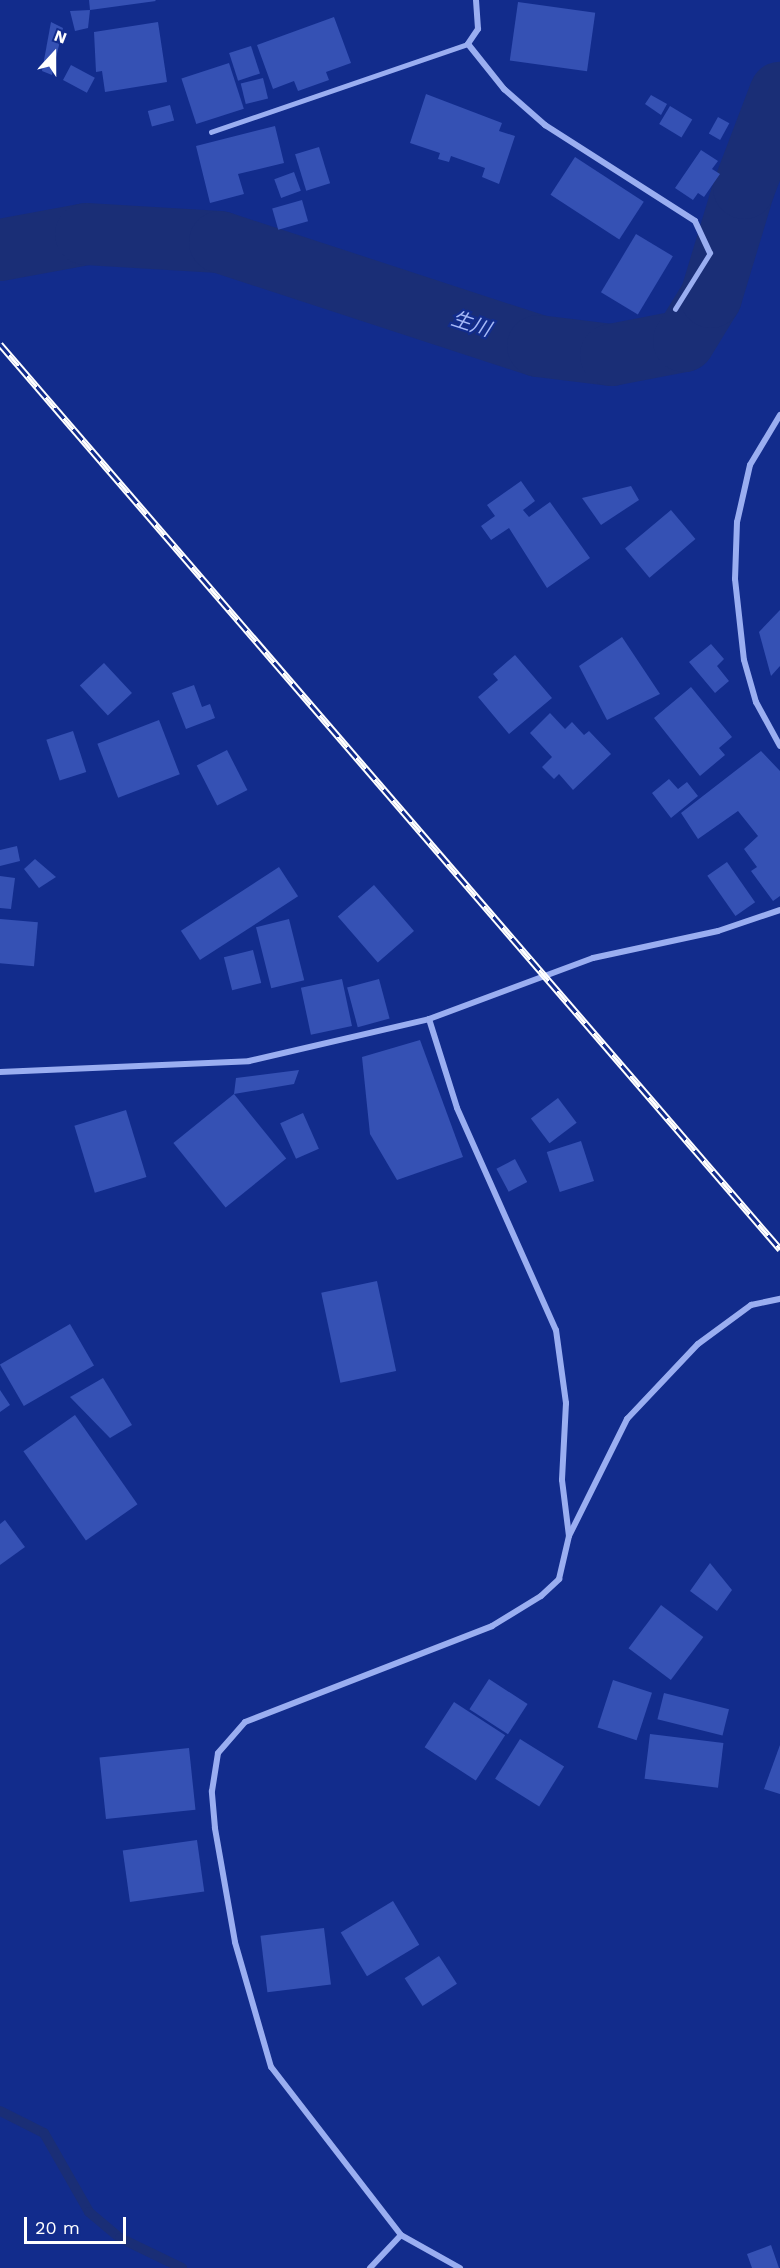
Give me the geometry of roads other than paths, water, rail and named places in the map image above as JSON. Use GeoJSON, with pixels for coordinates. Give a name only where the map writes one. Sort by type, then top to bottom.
{"type":"FeatureCollection","features":[{"type":"Feature","properties":{"kind":"street"},"geometry":{"type":"LineString","coordinates":[[476,0],[478,29],[468,44],[529,112],[695,221],[710,253]]}},
{"type":"Feature","properties":{"kind":"street"},"geometry":{"type":"LineString","coordinates":[[780,415],[750,465],[737,522],[735,579],[744,660],[756,702],[780,746]]}},
{"type":"Feature","properties":{"kind":"street"},"geometry":{"type":"LineString","coordinates":[[0,1072],[249,1061],[429,1018],[593,958],[718,931],[780,910]]}},
{"type":"Feature","properties":{"kind":"street"},"geometry":{"type":"LineString","coordinates":[[429,1018],[457,1108],[556,1330],[566,1402],[562,1480],[569,1536]]}},
{"type":"Feature","properties":{"kind":"street"},"geometry":{"type":"LineString","coordinates":[[460,2268],[401,2235],[271,2067],[235,1942],[214,1819],[212,1791],[218,1753],[245,1722],[518,1614],[559,1579],[569,1536],[627,1419],[698,1344],[752,1305],[780,1299]]}},
{"type":"Feature","properties":{"kind":"street"},"geometry":{"type":"LineString","coordinates":[[369,2268],[392,2247],[401,2235]]}},
{"type":"Feature","properties":{"kind":"lane"},"geometry":{"type":"LineString","coordinates":[[211,132],[468,44]]}},
{"type":"Feature","properties":{"kind":"lane"},"geometry":{"type":"LineString","coordinates":[[675,309],[710,253]]}},
{"type":"Feature","properties":{"kind":"waterway","name":"生川"},"geometry":{"type":"LineString","coordinates":[[0,250],[86,234],[220,242],[538,346],[611,355],[684,341],[711,297],[744,188],[780,93]]}},
{"type":"Feature","properties":{"kind":"waterway"},"geometry":{"type":"LineString","coordinates":[[0,2111],[44,2133],[89,2212],[120,2238],[182,2268]]}},
{"type":"Feature","properties":{"kind":"railway"},"geometry":{"type":"LineString","coordinates":[[0,344],[780,1249]]}}]}
